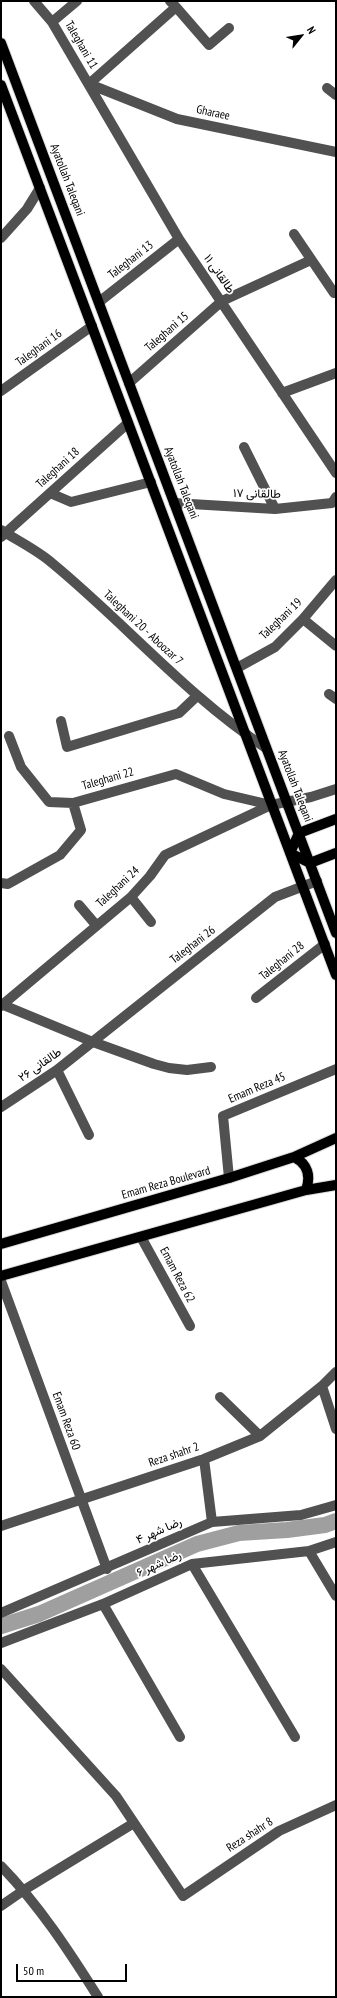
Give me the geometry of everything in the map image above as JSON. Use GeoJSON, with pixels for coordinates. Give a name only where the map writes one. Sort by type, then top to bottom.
{"type":"FeatureCollection","features":[{"type":"Feature","properties":{"kind":"main road","name":"Ayatollah Taleqani"},"geometry":{"type":"LineString","coordinates":[[1,43],[336,933]]}},
{"type":"Feature","properties":{"kind":"main road"},"geometry":{"type":"LineString","coordinates":[[1,85],[246,734],[271,805],[336,974]]}},
{"type":"Feature","properties":{"kind":"main road"},"geometry":{"type":"LineString","coordinates":[[290,853],[299,833],[336,819]]}},
{"type":"Feature","properties":{"kind":"main road"},"geometry":{"type":"LineString","coordinates":[[290,853],[310,863],[336,853]]}},
{"type":"Feature","properties":{"kind":"main road","name":"Emam Reza Boulevard"},"geometry":{"type":"LineString","coordinates":[[1,1244],[229,1178],[294,1157],[336,1138]]}},
{"type":"Feature","properties":{"kind":"main road"},"geometry":{"type":"LineString","coordinates":[[294,1157],[305,1165],[308,1171],[309,1178],[306,1190]]}},
{"type":"Feature","properties":{"kind":"main road"},"geometry":{"type":"LineString","coordinates":[[1,1276],[306,1190],[336,1185]]}},
{"type":"Feature","properties":{"kind":"street","name":"Taleghani 11"},"geometry":{"type":"LineString","coordinates":[[34,1],[52,22],[89,84]]}},
{"type":"Feature","properties":{"kind":"street"},"geometry":{"type":"LineString","coordinates":[[52,22],[77,1]]}},
{"type":"Feature","properties":{"kind":"street"},"geometry":{"type":"LineString","coordinates":[[89,84],[173,4],[209,45],[229,28]]}},
{"type":"Feature","properties":{"kind":"street","name":"Gharaee"},"geometry":{"type":"LineString","coordinates":[[89,84],[177,119],[336,151]]}},
{"type":"Feature","properties":{"kind":"street","name":"طالقانی ۱۱"},"geometry":{"type":"LineString","coordinates":[[89,84],[179,239],[336,473]]}},
{"type":"Feature","properties":{"kind":"street"},"geometry":{"type":"LineString","coordinates":[[327,88],[336,96]]}},
{"type":"Feature","properties":{"kind":"street"},"geometry":{"type":"LineString","coordinates":[[1,238],[27,209],[40,188]]}},
{"type":"Feature","properties":{"kind":"street"},"geometry":{"type":"LineString","coordinates":[[294,234],[334,293]]}},
{"type":"Feature","properties":{"kind":"street","name":"Taleghani 13"},"geometry":{"type":"LineString","coordinates":[[99,302],[179,239]]}},
{"type":"Feature","properties":{"kind":"street","name":"Taleghani 15"},"geometry":{"type":"LineString","coordinates":[[129,383],[222,301],[311,260]]}},
{"type":"Feature","properties":{"kind":"street","name":"Taleghani 16"},"geometry":{"type":"LineString","coordinates":[[1,391],[92,326]]}},
{"type":"Feature","properties":{"kind":"street"},"geometry":{"type":"LineString","coordinates":[[282,393],[336,373]]}},
{"type":"Feature","properties":{"kind":"street","name":"Taleghani 18"},"geometry":{"type":"LineString","coordinates":[[2,533],[50,493],[128,423]]}},
{"type":"Feature","properties":{"kind":"street"},"geometry":{"type":"LineString","coordinates":[[244,447],[275,509]]}},
{"type":"Feature","properties":{"kind":"street"},"geometry":{"type":"LineString","coordinates":[[50,493],[72,502],[151,482]]}},
{"type":"Feature","properties":{"kind":"street","name":"طالقانی ۱۷"},"geometry":{"type":"LineString","coordinates":[[174,503],[275,509],[332,503],[336,497]]}},
{"type":"Feature","properties":{"kind":"street","name":"Taleghani 20 - Aboozar 7"},"geometry":{"type":"LineString","coordinates":[[2,533],[51,562],[197,696],[266,748]]}},
{"type":"Feature","properties":{"kind":"street","name":"Taleghani 19"},"geometry":{"type":"LineString","coordinates":[[237,668],[275,647],[336,580]]}},
{"type":"Feature","properties":{"kind":"street"},"geometry":{"type":"LineString","coordinates":[[303,618],[336,646]]}},
{"type":"Feature","properties":{"kind":"street"},"geometry":{"type":"LineString","coordinates":[[61,721],[67,747],[179,713],[197,696]]}},
{"type":"Feature","properties":{"kind":"street"},"geometry":{"type":"LineString","coordinates":[[9,736],[21,767],[49,802],[73,803]]}},
{"type":"Feature","properties":{"kind":"street","name":"Taleghani 22"},"geometry":{"type":"LineString","coordinates":[[1,883],[8,884],[60,855],[81,830],[73,803],[176,774],[224,794],[271,805]]}},
{"type":"Feature","properties":{"kind":"street","name":"Taleghani 24"},"geometry":{"type":"LineString","coordinates":[[1,1005],[24,988],[96,925],[131,897],[150,876],[165,855],[271,805],[286,803],[336,789]]}},
{"type":"Feature","properties":{"kind":"street","name":"Taleghani 26"},"geometry":{"type":"LineString","coordinates":[[93,1042],[275,897],[317,881]]}},
{"type":"Feature","properties":{"kind":"street"},"geometry":{"type":"LineString","coordinates":[[131,897],[151,922]]}},
{"type":"Feature","properties":{"kind":"street"},"geometry":{"type":"LineString","coordinates":[[79,905],[96,925]]}},
{"type":"Feature","properties":{"kind":"street","name":"Taleghani 28"},"geometry":{"type":"LineString","coordinates":[[256,998],[324,944]]}},
{"type":"Feature","properties":{"kind":"street"},"geometry":{"type":"LineString","coordinates":[[1,1005],[93,1042],[169,1068],[187,1070],[211,1067]]}},
{"type":"Feature","properties":{"kind":"street","name":"طالقانی ۲۶"},"geometry":{"type":"LineString","coordinates":[[1,1107],[57,1070],[93,1042]]}},
{"type":"Feature","properties":{"kind":"street","name":"Emam Reza 45"},"geometry":{"type":"LineString","coordinates":[[229,1178],[223,1116],[336,1069]]}},
{"type":"Feature","properties":{"kind":"street"},"geometry":{"type":"LineString","coordinates":[[57,1070],[89,1135]]}},
{"type":"Feature","properties":{"kind":"street","name":"Emam Reza 62"},"geometry":{"type":"LineString","coordinates":[[141,1237],[190,1326]]}},
{"type":"Feature","properties":{"kind":"street","name":"Emam Reza 60"},"geometry":{"type":"LineString","coordinates":[[1,1281],[107,1568]]}},
{"type":"Feature","properties":{"kind":"street","name":"Reza shahr 2"},"geometry":{"type":"LineString","coordinates":[[1,1526],[81,1501],[204,1459],[260,1436],[322,1386],[336,1372]]}},
{"type":"Feature","properties":{"kind":"street"},"geometry":{"type":"LineString","coordinates":[[322,1386],[336,1429]]}},
{"type":"Feature","properties":{"kind":"street"},"geometry":{"type":"LineString","coordinates":[[220,1397],[260,1436]]}},
{"type":"Feature","properties":{"kind":"street"},"geometry":{"type":"LineString","coordinates":[[204,1459],[212,1522]]}},
{"type":"Feature","properties":{"kind":"street","name":"رضا شهر ۴"},"geometry":{"type":"LineString","coordinates":[[1,1613],[212,1522],[301,1515],[336,1505]]}},
{"type":"Feature","properties":{"kind":"street","name":"رضا شهر ۶"},"geometry":{"type":"LineString","coordinates":[[1,1643],[103,1604],[192,1564],[309,1550],[336,1542]]}},
{"type":"Feature","properties":{"kind":"street"},"geometry":{"type":"LineString","coordinates":[[309,1550],[336,1596]]}},
{"type":"Feature","properties":{"kind":"street"},"geometry":{"type":"LineString","coordinates":[[192,1564],[295,1737]]}},
{"type":"Feature","properties":{"kind":"street"},"geometry":{"type":"LineString","coordinates":[[103,1604],[180,1737]]}},
{"type":"Feature","properties":{"kind":"street"},"geometry":{"type":"LineString","coordinates":[[1,1669],[116,1796],[134,1823],[24,1890],[1,1906]]}},
{"type":"Feature","properties":{"kind":"street","name":"Reza shahr 8"},"geometry":{"type":"LineString","coordinates":[[134,1823],[183,1896],[279,1831],[336,1805]]}},
{"type":"Feature","properties":{"kind":"street"},"geometry":{"type":"LineString","coordinates":[[1,1866],[24,1890],[74,1958],[98,1997]]}},
{"type":"Feature","properties":{"kind":"waterway"},"geometry":{"type":"LineString","coordinates":[[1,1626],[39,1614],[197,1544],[239,1533],[287,1530],[325,1525],[336,1521]]}}]}
